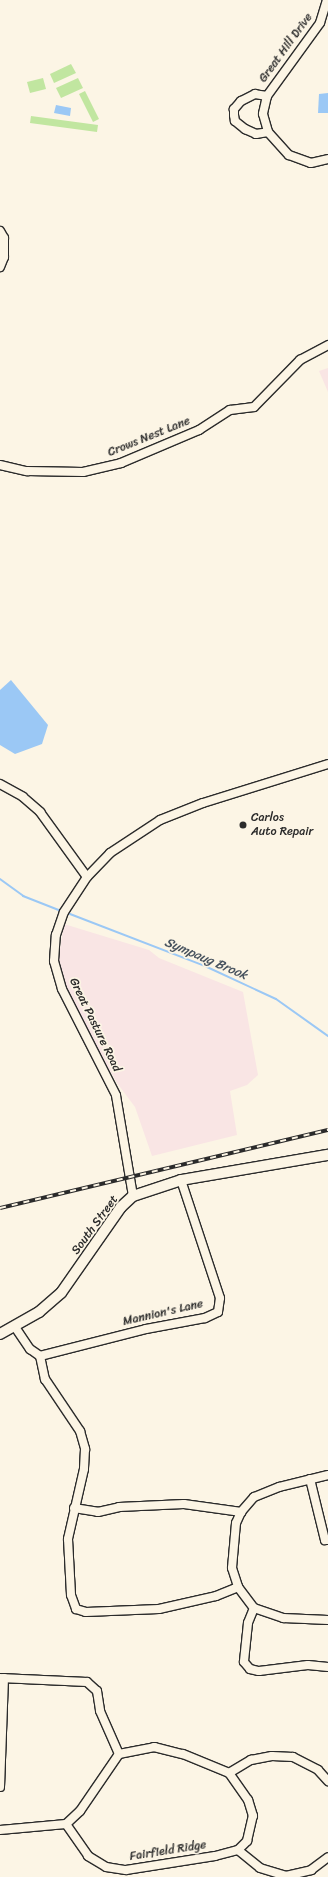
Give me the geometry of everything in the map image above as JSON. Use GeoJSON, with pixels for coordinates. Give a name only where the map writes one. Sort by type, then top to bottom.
{"type":"FeatureCollection","features":[{"type":"Feature","properties":{"kind":"main road","name":"South Street"},"geometry":{"type":"LineString","coordinates":[[0,1334],[15,1327],[39,1312],[61,1293],[122,1207],[134,1196],[181,1180],[328,1155]]}},
{"type":"Feature","properties":{"kind":"street","name":"Great Hill Drive"},"geometry":{"type":"LineString","coordinates":[[327,0],[320,24],[267,96],[263,114],[268,132],[281,150],[297,160],[311,162],[328,160]]}},
{"type":"Feature","properties":{"kind":"street"},"geometry":{"type":"LineString","coordinates":[[267,96],[256,94],[240,101],[234,110],[234,116],[235,121],[244,129],[256,134],[268,132]]}},
{"type":"Feature","properties":{"kind":"street"},"geometry":{"type":"LineString","coordinates":[[0,232],[4,244],[4,257],[0,267]]}},
{"type":"Feature","properties":{"kind":"street","name":"Crows Nest Lane"},"geometry":{"type":"LineString","coordinates":[[0,465],[27,471],[83,472],[121,463],[199,430],[230,410],[254,407],[300,360],[328,345]]}},
{"type":"Feature","properties":{"kind":"street","name":"Great Pasture Road"},"geometry":{"type":"LineString","coordinates":[[134,1196],[128,1178],[122,1121],[116,1095],[62,989],[54,961],[56,935],[64,912],[87,877],[110,853],[160,820],[203,803],[328,764]]}},
{"type":"Feature","properties":{"kind":"street"},"geometry":{"type":"LineString","coordinates":[[0,784],[23,797],[40,812],[87,877]]}},
{"type":"Feature","properties":{"kind":"street","name":"Mannion's Lane"},"geometry":{"type":"LineString","coordinates":[[40,1356],[146,1329],[205,1318],[218,1312],[220,1298],[181,1180]]}},
{"type":"Feature","properties":{"kind":"street"},"geometry":{"type":"LineString","coordinates":[[15,1327],[30,1349],[40,1356],[45,1379],[80,1431],[85,1449],[84,1468],[68,1540],[71,1595],[76,1610],[86,1612],[160,1609],[216,1596],[238,1587]]}},
{"type":"Feature","properties":{"kind":"street"},"geometry":{"type":"LineString","coordinates":[[328,1475],[310,1479],[254,1497],[241,1512],[232,1540],[232,1568],[238,1587],[254,1608],[283,1618],[328,1620]]}},
{"type":"Feature","properties":{"kind":"street"},"geometry":{"type":"LineString","coordinates":[[310,1479],[325,1540],[328,1540]]}},
{"type":"Feature","properties":{"kind":"street"},"geometry":{"type":"LineString","coordinates":[[74,1508],[98,1512],[119,1507],[184,1504],[241,1512]]}},
{"type":"Feature","properties":{"kind":"street"},"geometry":{"type":"LineString","coordinates":[[254,1608],[248,1623],[244,1662],[250,1669],[259,1671],[308,1665],[328,1667]]}},
{"type":"Feature","properties":{"kind":"street"},"geometry":{"type":"LineString","coordinates":[[0,1787],[2,1678],[53,1682],[86,1682],[97,1691],[100,1711],[119,1754]]}},
{"type":"Feature","properties":{"kind":"street"},"geometry":{"type":"LineString","coordinates":[[0,1830],[66,1824],[80,1811],[119,1754],[154,1747],[183,1754],[229,1773],[248,1800],[253,1816],[247,1841],[238,1850],[260,1868],[286,1876],[311,1870],[328,1857]]}},
{"type":"Feature","properties":{"kind":"street"},"geometry":{"type":"LineString","coordinates":[[229,1773],[251,1760],[272,1756],[293,1757],[318,1770],[328,1781]]}},
{"type":"Feature","properties":{"kind":"street","name":"Fairfield Ridge"},"geometry":{"type":"LineString","coordinates":[[66,1824],[88,1856],[106,1867],[126,1870],[215,1856],[238,1850]]}},
{"type":"Feature","properties":{"kind":"shaded area"},"geometry":{"type":"Polygon","coordinates":[[[328,368],[328,392],[319,371],[328,368]]]}},
{"type":"Feature","properties":{"kind":"shaded area"},"geometry":{"type":"Polygon","coordinates":[[[64,924],[149,950],[159,958],[243,992],[258,1075],[247,1085],[230,1091],[237,1135],[152,1156],[135,1107],[117,1083],[64,991],[57,967],[64,924]]]}},
{"type":"Feature","properties":{"kind":"green space"},"geometry":{"type":"Polygon","coordinates":[[[71,64],[76,73],[54,83],[50,74],[71,64]]]}},
{"type":"Feature","properties":{"kind":"green space"},"geometry":{"type":"Polygon","coordinates":[[[43,78],[46,89],[30,93],[27,82],[43,78]]]}},
{"type":"Feature","properties":{"kind":"green space"},"geometry":{"type":"Polygon","coordinates":[[[78,78],[83,88],[61,98],[56,88],[78,78]]]}},
{"type":"Feature","properties":{"kind":"green space"},"geometry":{"type":"Polygon","coordinates":[[[85,91],[99,119],[93,122],[79,94],[85,91]]]}},
{"type":"Feature","properties":{"kind":"green space"},"geometry":{"type":"Polygon","coordinates":[[[31,116],[98,125],[97,132],[30,123],[31,116]]]}},
{"type":"Feature","properties":{"kind":"water"},"geometry":{"type":"Polygon","coordinates":[[[328,93],[328,113],[318,113],[319,94],[328,93]]]}},
{"type":"Feature","properties":{"kind":"water"},"geometry":{"type":"Polygon","coordinates":[[[56,105],[71,108],[70,116],[54,113],[56,105]]]}},
{"type":"Feature","properties":{"kind":"water"},"geometry":{"type":"Polygon","coordinates":[[[11,680],[48,725],[42,744],[15,754],[0,745],[0,690],[11,680]]]}},
{"type":"Feature","properties":{"kind":"waterway","name":"Sympaug Brook"},"geometry":{"type":"LineString","coordinates":[[0,879],[23,896],[61,911]]}},
{"type":"Feature","properties":{"kind":"waterway","name":"Sympaug Brook"},"geometry":{"type":"LineString","coordinates":[[70,914],[207,967],[276,999],[328,1036]]}},
{"type":"Feature","properties":{"kind":"railway"},"geometry":{"type":"LineString","coordinates":[[0,1208],[328,1130]]}},
{"type":"Feature","properties":{"kind":"place","name":"Carlos Auto Repair"},"geometry":{"type":"Point","coordinates":[243,825]}}]}
